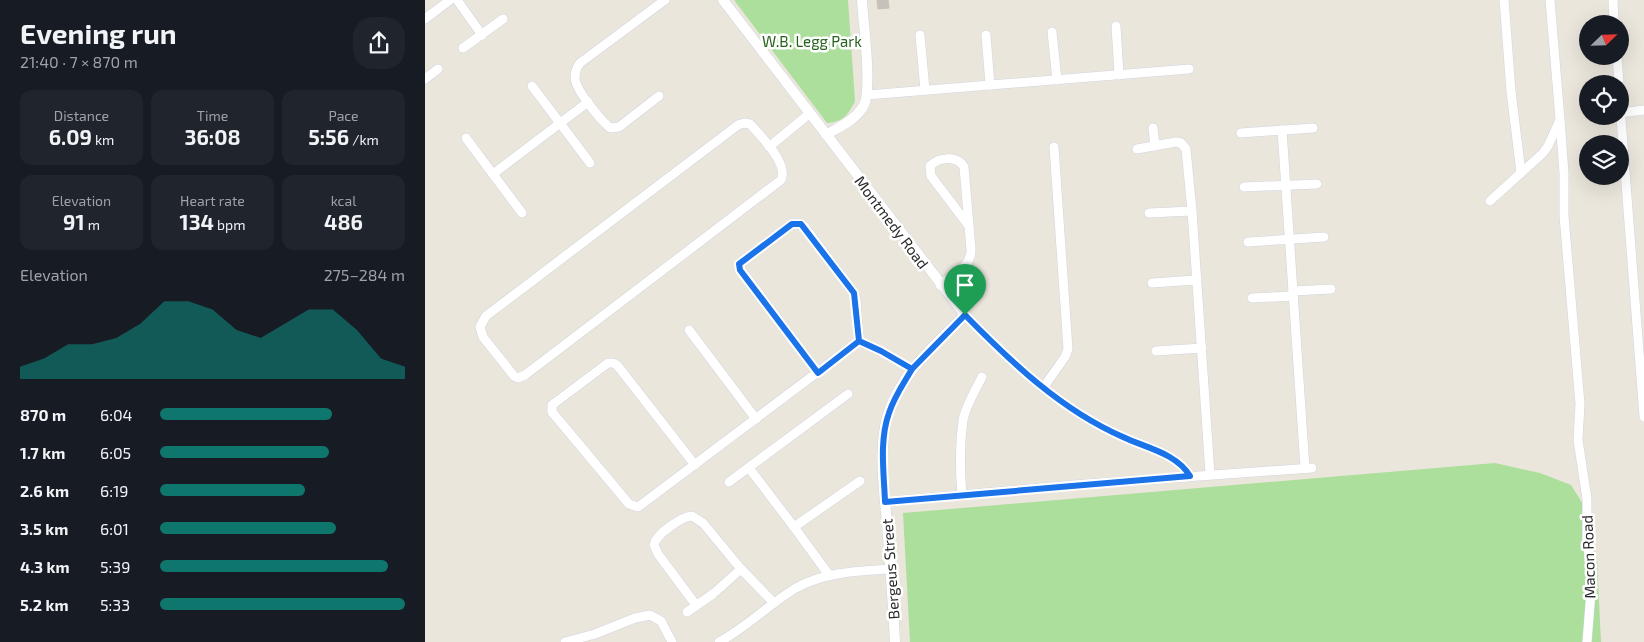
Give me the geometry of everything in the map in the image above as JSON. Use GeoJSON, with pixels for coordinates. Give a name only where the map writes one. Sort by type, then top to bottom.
{"type":"FeatureCollection","features":[{"type":"Feature","properties":{"kind":"street"},"geometry":{"type":"LineString","coordinates":[[425,19],[450,0]]}},
{"type":"Feature","properties":{"kind":"street"},"geometry":{"type":"LineString","coordinates":[[457,0],[482,35]]}},
{"type":"Feature","properties":{"kind":"street"},"geometry":{"type":"LineString","coordinates":[[659,96],[614,129],[606,124],[588,102],[575,78],[580,63],[665,0]]}},
{"type":"Feature","properties":{"kind":"street","name":"Montmedy Road"},"geometry":{"type":"LineString","coordinates":[[723,0],[940,285],[965,315],[999,350],[1043,388],[1087,420],[1121,437],[1176,459],[1185,467],[1190,476]]}},
{"type":"Feature","properties":{"kind":"street"},"geometry":{"type":"LineString","coordinates":[[826,135],[850,121],[859,113],[867,95],[862,0]]}},
{"type":"Feature","properties":{"kind":"street"},"geometry":{"type":"LineString","coordinates":[[1504,0],[1511,91],[1521,173]]}},
{"type":"Feature","properties":{"kind":"street","name":"Macon Road"},"geometry":{"type":"LineString","coordinates":[[1550,0],[1560,120],[1565,225],[1580,404],[1578,440],[1587,499],[1587,541],[1592,579],[1587,642]]}},
{"type":"Feature","properties":{"kind":"street"},"geometry":{"type":"LineString","coordinates":[[1613,0],[1614,15]]}},
{"type":"Feature","properties":{"kind":"street"},"geometry":{"type":"LineString","coordinates":[[463,48],[503,19]]}},
{"type":"Feature","properties":{"kind":"street"},"geometry":{"type":"LineString","coordinates":[[1116,26],[1119,75]]}},
{"type":"Feature","properties":{"kind":"street"},"geometry":{"type":"LineString","coordinates":[[1052,32],[1057,80]]}},
{"type":"Feature","properties":{"kind":"street"},"geometry":{"type":"LineString","coordinates":[[986,34],[991,85]]}},
{"type":"Feature","properties":{"kind":"street"},"geometry":{"type":"LineString","coordinates":[[920,35],[925,90]]}},
{"type":"Feature","properties":{"kind":"street"},"geometry":{"type":"LineString","coordinates":[[425,79],[439,69]]}},
{"type":"Feature","properties":{"kind":"street"},"geometry":{"type":"LineString","coordinates":[[867,95],[1189,69]]}},
{"type":"Feature","properties":{"kind":"street"},"geometry":{"type":"LineString","coordinates":[[532,86],[590,163]]}},
{"type":"Feature","properties":{"kind":"street"},"geometry":{"type":"LineString","coordinates":[[493,174],[588,102]]}},
{"type":"Feature","properties":{"kind":"street"},"geometry":{"type":"LineString","coordinates":[[1629,112],[1644,110]]}},
{"type":"Feature","properties":{"kind":"street"},"geometry":{"type":"LineString","coordinates":[[769,147],[809,114]]}},
{"type":"Feature","properties":{"kind":"street"},"geometry":{"type":"LineString","coordinates":[[1490,201],[1546,149],[1560,120]]}},
{"type":"Feature","properties":{"kind":"street"},"geometry":{"type":"LineString","coordinates":[[751,124],[769,147],[782,166],[783,175],[779,182],[525,375],[520,378],[515,376],[483,337],[480,327],[486,316],[738,125],[751,124]]}},
{"type":"Feature","properties":{"kind":"street"},"geometry":{"type":"LineString","coordinates":[[1622,125],[1641,333],[1644,416]]}},
{"type":"Feature","properties":{"kind":"street"},"geometry":{"type":"LineString","coordinates":[[1153,128],[1155,146]]}},
{"type":"Feature","properties":{"kind":"street"},"geometry":{"type":"LineString","coordinates":[[1241,133],[1313,128]]}},
{"type":"Feature","properties":{"kind":"street"},"geometry":{"type":"LineString","coordinates":[[885,502],[1210,474],[1308,468],[1281,130]]}},
{"type":"Feature","properties":{"kind":"street"},"geometry":{"type":"LineString","coordinates":[[466,138],[521,213]]}},
{"type":"Feature","properties":{"kind":"street"},"geometry":{"type":"LineString","coordinates":[[1137,149],[1176,142],[1184,145],[1187,153],[1210,474]]}},
{"type":"Feature","properties":{"kind":"street"},"geometry":{"type":"LineString","coordinates":[[1043,388],[1065,357],[1068,349],[1054,146]]}},
{"type":"Feature","properties":{"kind":"street"},"geometry":{"type":"LineString","coordinates":[[940,285],[969,262],[972,256],[965,173],[962,163],[957,159],[939,160],[933,163],[930,166],[931,176],[969,226]]}},
{"type":"Feature","properties":{"kind":"street"},"geometry":{"type":"LineString","coordinates":[[1244,187],[1317,184]]}},
{"type":"Feature","properties":{"kind":"street"},"geometry":{"type":"LineString","coordinates":[[1149,213],[1192,210]]}},
{"type":"Feature","properties":{"kind":"street"},"geometry":{"type":"LineString","coordinates":[[818,373],[739,267],[741,262],[792,224],[799,223],[804,226],[854,293],[859,341]]}},
{"type":"Feature","properties":{"kind":"street"},"geometry":{"type":"LineString","coordinates":[[1248,242],[1324,237]]}},
{"type":"Feature","properties":{"kind":"street"},"geometry":{"type":"LineString","coordinates":[[1152,282],[1196,280]]}},
{"type":"Feature","properties":{"kind":"street"},"geometry":{"type":"LineString","coordinates":[[1252,298],[1331,289]]}},
{"type":"Feature","properties":{"kind":"street","name":"Bergeus Street"},"geometry":{"type":"LineString","coordinates":[[895,642],[885,502],[883,443],[889,413],[912,369],[965,315]]}},
{"type":"Feature","properties":{"kind":"street"},"geometry":{"type":"LineString","coordinates":[[689,330],[756,419]]}},
{"type":"Feature","properties":{"kind":"street"},"geometry":{"type":"LineString","coordinates":[[859,341],[912,369]]}},
{"type":"Feature","properties":{"kind":"street"},"geometry":{"type":"LineString","coordinates":[[695,465],[617,365],[613,363],[608,364],[552,405],[552,412],[633,506],[641,506],[859,341]]}},
{"type":"Feature","properties":{"kind":"street"},"geometry":{"type":"LineString","coordinates":[[1156,351],[1201,348]]}},
{"type":"Feature","properties":{"kind":"street"},"geometry":{"type":"LineString","coordinates":[[962,495],[963,421],[970,400],[982,377]]}},
{"type":"Feature","properties":{"kind":"street"},"geometry":{"type":"LineString","coordinates":[[729,482],[848,394]]}},
{"type":"Feature","properties":{"kind":"street"},"geometry":{"type":"LineString","coordinates":[[749,468],[829,575]]}},
{"type":"Feature","properties":{"kind":"street"},"geometry":{"type":"LineString","coordinates":[[794,526],[860,481]]}},
{"type":"Feature","properties":{"kind":"street"},"geometry":{"type":"LineString","coordinates":[[696,605],[654,545],[656,539],[687,516],[697,518],[741,569],[774,603]]}},
{"type":"Feature","properties":{"kind":"street"},"geometry":{"type":"LineString","coordinates":[[687,612],[713,594],[741,569]]}},
{"type":"Feature","properties":{"kind":"street"},"geometry":{"type":"LineString","coordinates":[[719,642],[748,624],[796,588],[829,575],[890,569]]}},
{"type":"Feature","properties":{"kind":"street"},"geometry":{"type":"LineString","coordinates":[[565,642],[595,634],[635,618],[649,615],[661,620],[672,642]]}},
{"type":"Feature","properties":{"kind":"green space","name":"W.B. Legg Park"},"geometry":{"type":"Polygon","coordinates":[[[734,0],[848,0],[855,101],[844,117],[827,123],[734,0]]]}},
{"type":"Feature","properties":{"kind":"green space"},"geometry":{"type":"Polygon","coordinates":[[[1495,463],[1540,473],[1571,485],[1588,512],[1597,560],[1601,642],[910,642],[903,513],[1495,463]]]}},
{"type":"Feature","properties":{"kind":"building"},"geometry":{"type":"Polygon","coordinates":[[[877,0],[888,0],[889,8],[878,9],[877,0]]]}},
{"type":"Feature","properties":{"kind":"route"},"geometry":{"type":"LineString","coordinates":[[965,315],[912,369],[859,341],[818,373],[740,270],[739,264],[792,224],[801,224],[854,293],[859,341],[881,351],[912,369],[889,413],[883,443],[885,502],[1190,476],[1185,467],[1176,459],[1121,437],[1087,420],[1043,388],[999,350],[965,315]]}}]}
